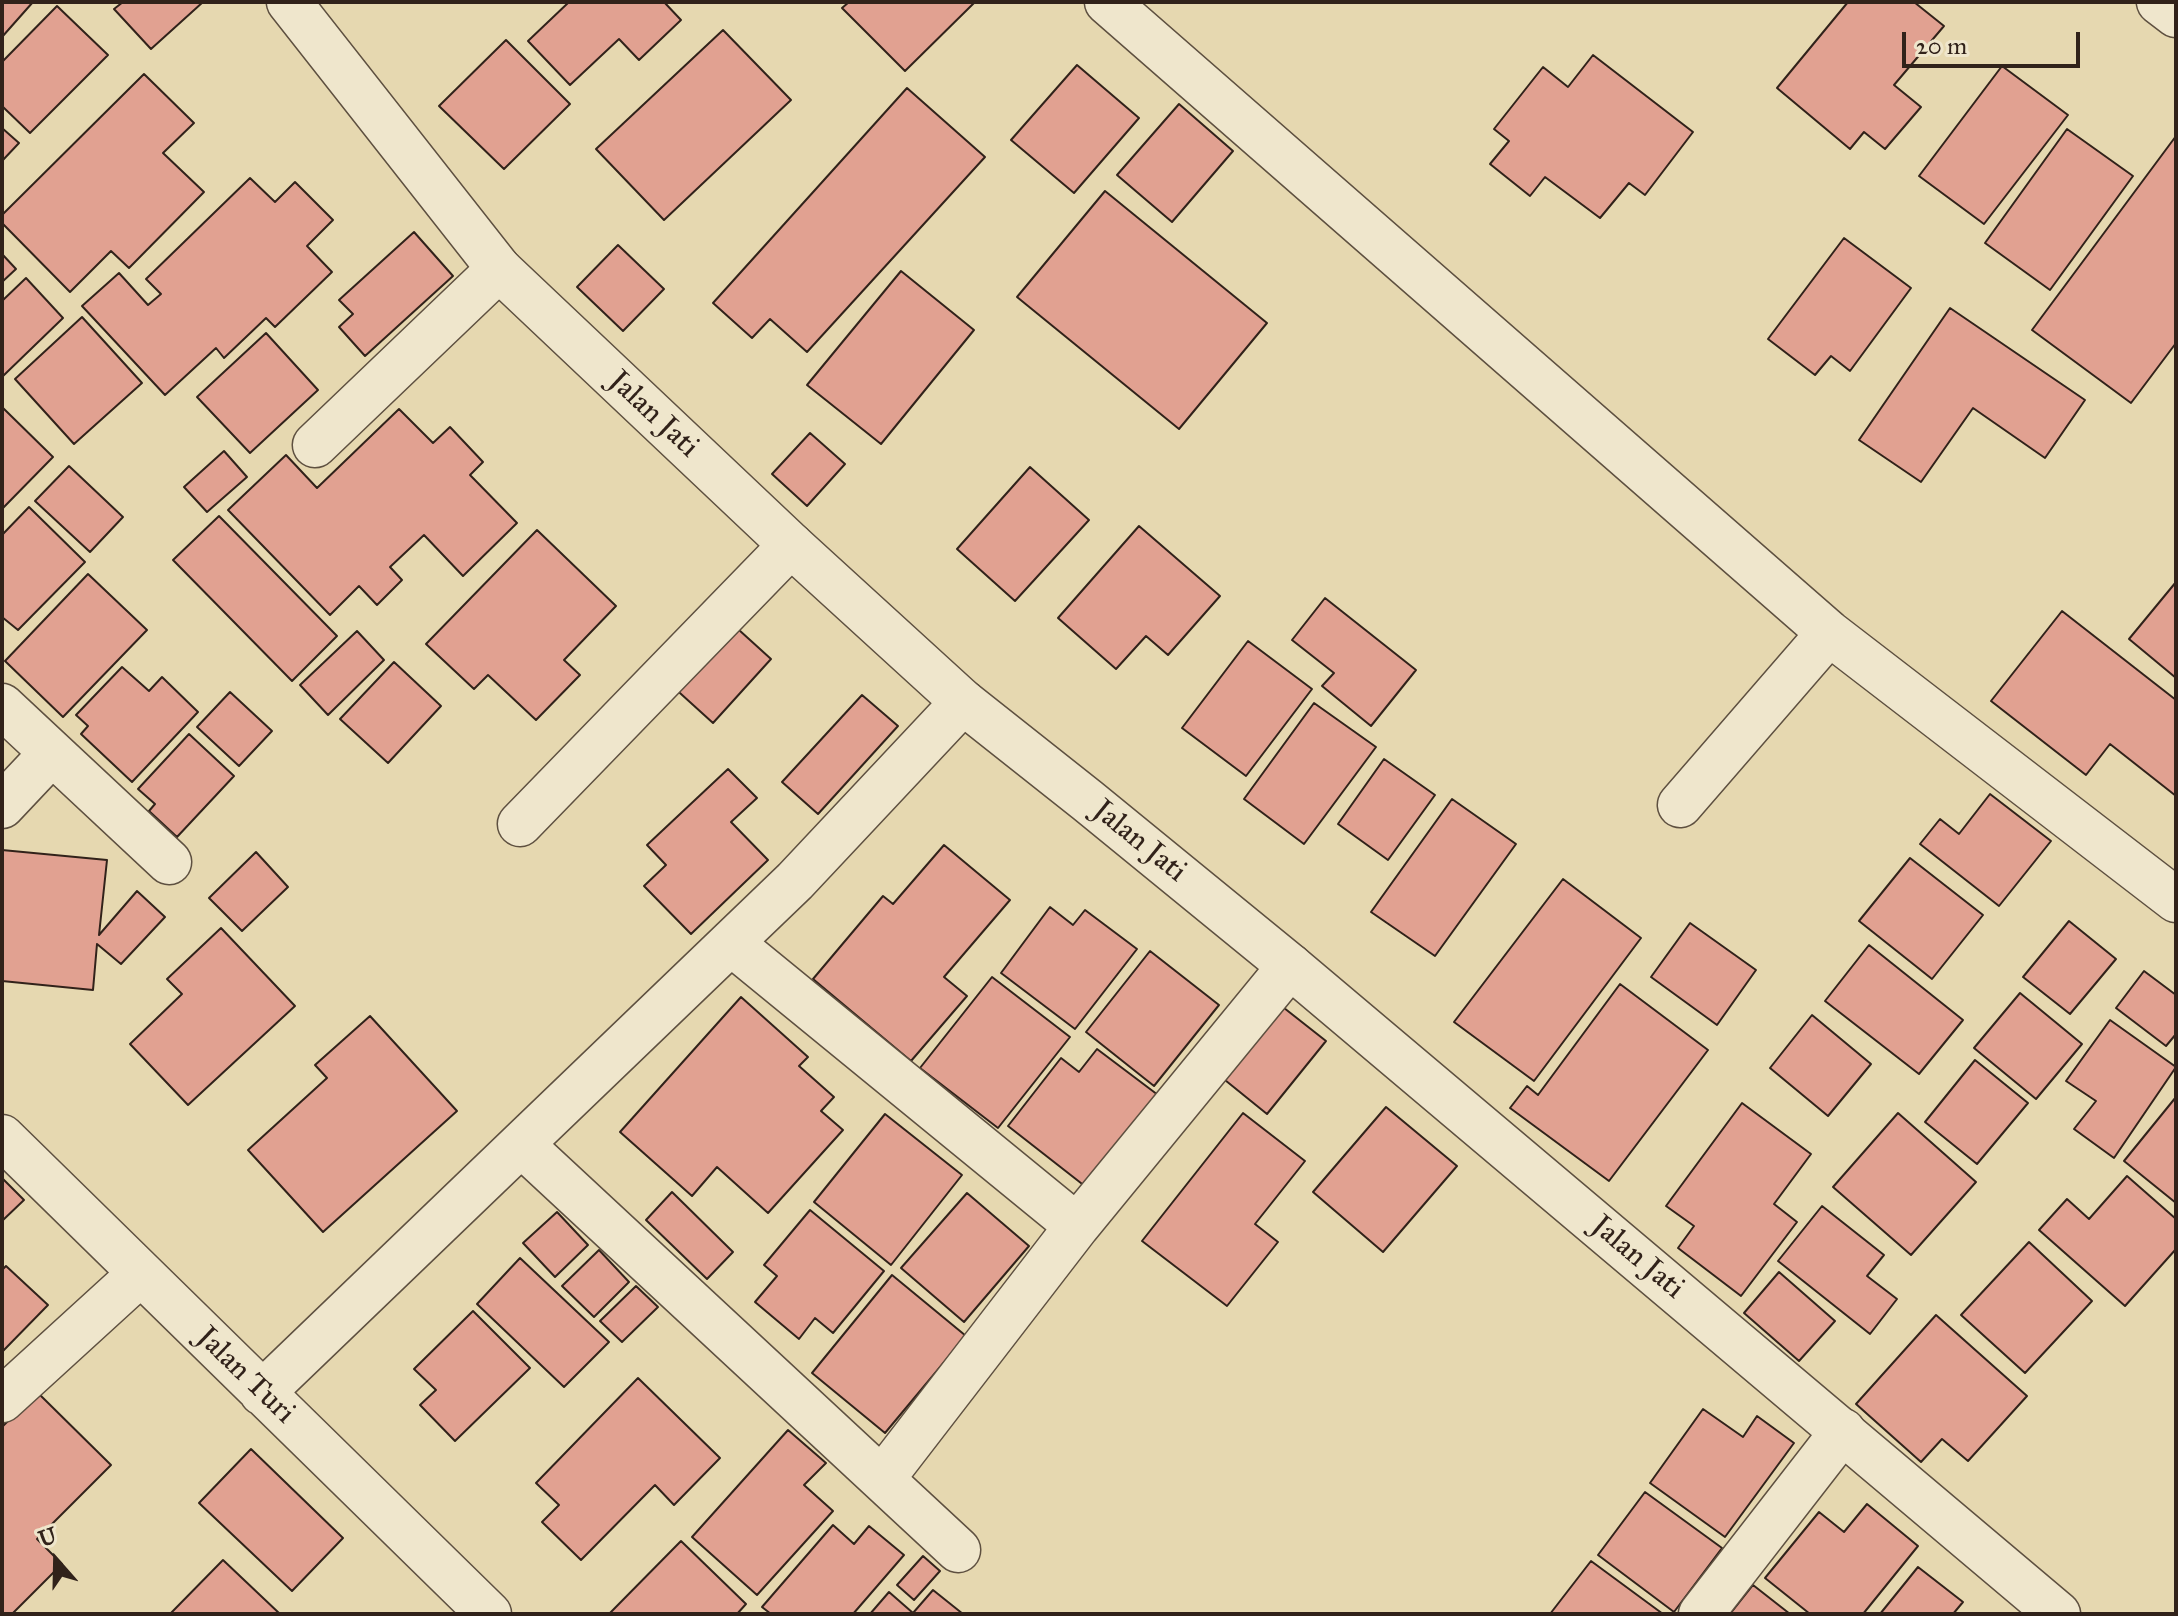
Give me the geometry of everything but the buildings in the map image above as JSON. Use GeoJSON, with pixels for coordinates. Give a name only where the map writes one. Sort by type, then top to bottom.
{"type":"FeatureCollection","features":[{"type":"Feature","properties":{"kind":"street","name":"Jalan Jati"},"geometry":{"type":"LineString","coordinates":[[289,2],[499,269],[791,545],[963,702],[1290,966],[1843,1431],[2037,1607]]}},
{"type":"Feature","properties":{"kind":"street"},"geometry":{"type":"LineString","coordinates":[[1107,2],[1829,633],[2172,888]]}},
{"type":"Feature","properties":{"kind":"street"},"geometry":{"type":"LineString","coordinates":[[2159,2],[2176,15]]}},
{"type":"Feature","properties":{"kind":"street"},"geometry":{"type":"LineString","coordinates":[[315,445],[499,269]]}},
{"type":"Feature","properties":{"kind":"street"},"geometry":{"type":"LineString","coordinates":[[520,824],[791,545]]}},
{"type":"Feature","properties":{"kind":"street"},"geometry":{"type":"LineString","coordinates":[[1680,805],[1829,633]]}},
{"type":"Feature","properties":{"kind":"street"},"geometry":{"type":"LineString","coordinates":[[262,1393],[795,881],[963,702]]}},
{"type":"Feature","properties":{"kind":"street"},"geometry":{"type":"LineString","coordinates":[[2,706],[169,862]]}},
{"type":"Feature","properties":{"kind":"street"},"geometry":{"type":"LineString","coordinates":[[2,806],[52,753]]}},
{"type":"Feature","properties":{"kind":"street"},"geometry":{"type":"LineString","coordinates":[[731,943],[1077,1226]]}},
{"type":"Feature","properties":{"kind":"street"},"geometry":{"type":"LineString","coordinates":[[882,1479],[1077,1226],[1290,966]]}},
{"type":"Feature","properties":{"kind":"street","name":"Jalan Turi"},"geometry":{"type":"LineString","coordinates":[[2,1137],[489,1614]]}},
{"type":"Feature","properties":{"kind":"street"},"geometry":{"type":"LineString","coordinates":[[522,1145],[958,1550]]}},
{"type":"Feature","properties":{"kind":"street"},"geometry":{"type":"LineString","coordinates":[[2,1400],[140,1274]]}},
{"type":"Feature","properties":{"kind":"street"},"geometry":{"type":"LineString","coordinates":[[1701,1614],[1843,1431]]}}]}
